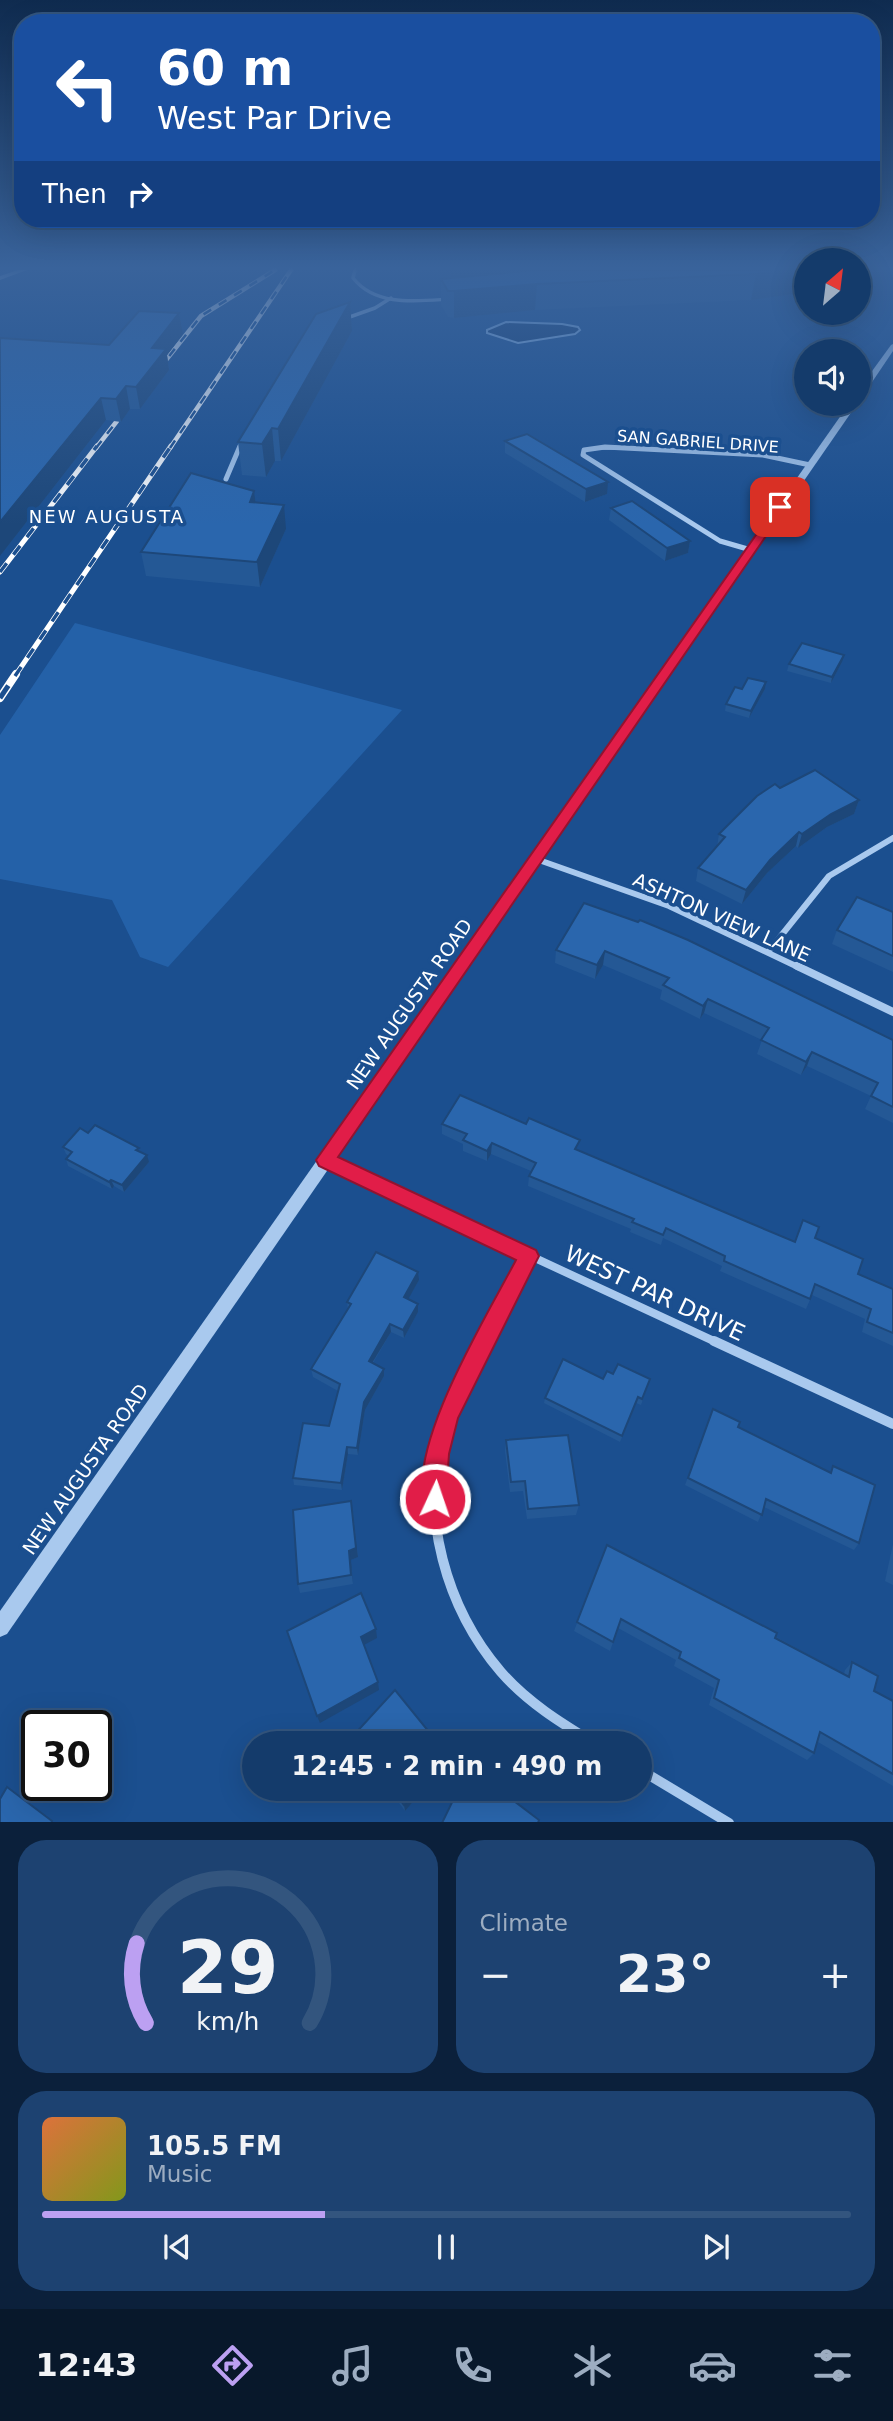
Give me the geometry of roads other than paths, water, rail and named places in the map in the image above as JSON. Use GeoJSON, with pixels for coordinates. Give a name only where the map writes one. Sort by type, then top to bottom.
{"type":"FeatureCollection","features":[{"type":"Feature","properties":{"kind":"street"},"geometry":{"type":"LineString","coordinates":[[871,378],[887,355]]}},
{"type":"Feature","properties":{"kind":"street","name":"NEW AUGUSTA ROAD"},"geometry":{"type":"LineString","coordinates":[[0,1627],[845,416]]}},
{"type":"Feature","properties":{"kind":"street"},"geometry":{"type":"LineString","coordinates":[[226,478],[248,431]]}},
{"type":"Feature","properties":{"kind":"street","name":"SAN GABRIEL DRIVE"},"geometry":{"type":"LineString","coordinates":[[751,550],[720,541],[583,455],[584,450],[605,447],[763,455],[810,465]]}},
{"type":"Feature","properties":{"kind":"street"},"geometry":{"type":"LineString","coordinates":[[768,952],[829,876],[893,838]]}},
{"type":"Feature","properties":{"kind":"street","name":"ASHTON VIEW LANE"},"geometry":{"type":"LineString","coordinates":[[536,859],[669,906],[893,1012]]}},
{"type":"Feature","properties":{"kind":"street","name":"WEST PAR DRIVE"},"geometry":{"type":"LineString","coordinates":[[326,1160],[893,1424]]}},
{"type":"Feature","properties":{"kind":"street"},"geometry":{"type":"LineString","coordinates":[[529,1256],[455,1398],[442,1432],[435,1484],[439,1543],[446,1573],[465,1620],[501,1673],[559,1722],[574,1731]]}},
{"type":"Feature","properties":{"kind":"street"},"geometry":{"type":"LineString","coordinates":[[652,1777],[729,1822]]}},
{"type":"Feature","properties":{"kind":"railway"},"geometry":{"type":"LineString","coordinates":[[158,370],[170,355]]}},
{"type":"Feature","properties":{"kind":"railway"},"geometry":{"type":"LineString","coordinates":[[170,448],[233,355]]}},
{"type":"Feature","properties":{"kind":"railway"},"geometry":{"type":"LineString","coordinates":[[96,448],[117,421]]}},
{"type":"Feature","properties":{"kind":"railway"},"geometry":{"type":"LineString","coordinates":[[0,572],[97,446]]}},
{"type":"Feature","properties":{"kind":"railway"},"geometry":{"type":"LineString","coordinates":[[15,676],[171,446]]}},
{"type":"Feature","properties":{"kind":"railway"},"geometry":{"type":"LineString","coordinates":[[0,698],[16,674]]}},
{"type":"Feature","properties":{"kind":"district","name":"NEW AUGUSTA"},"geometry":{"type":"Point","coordinates":[107,517]}}]}
